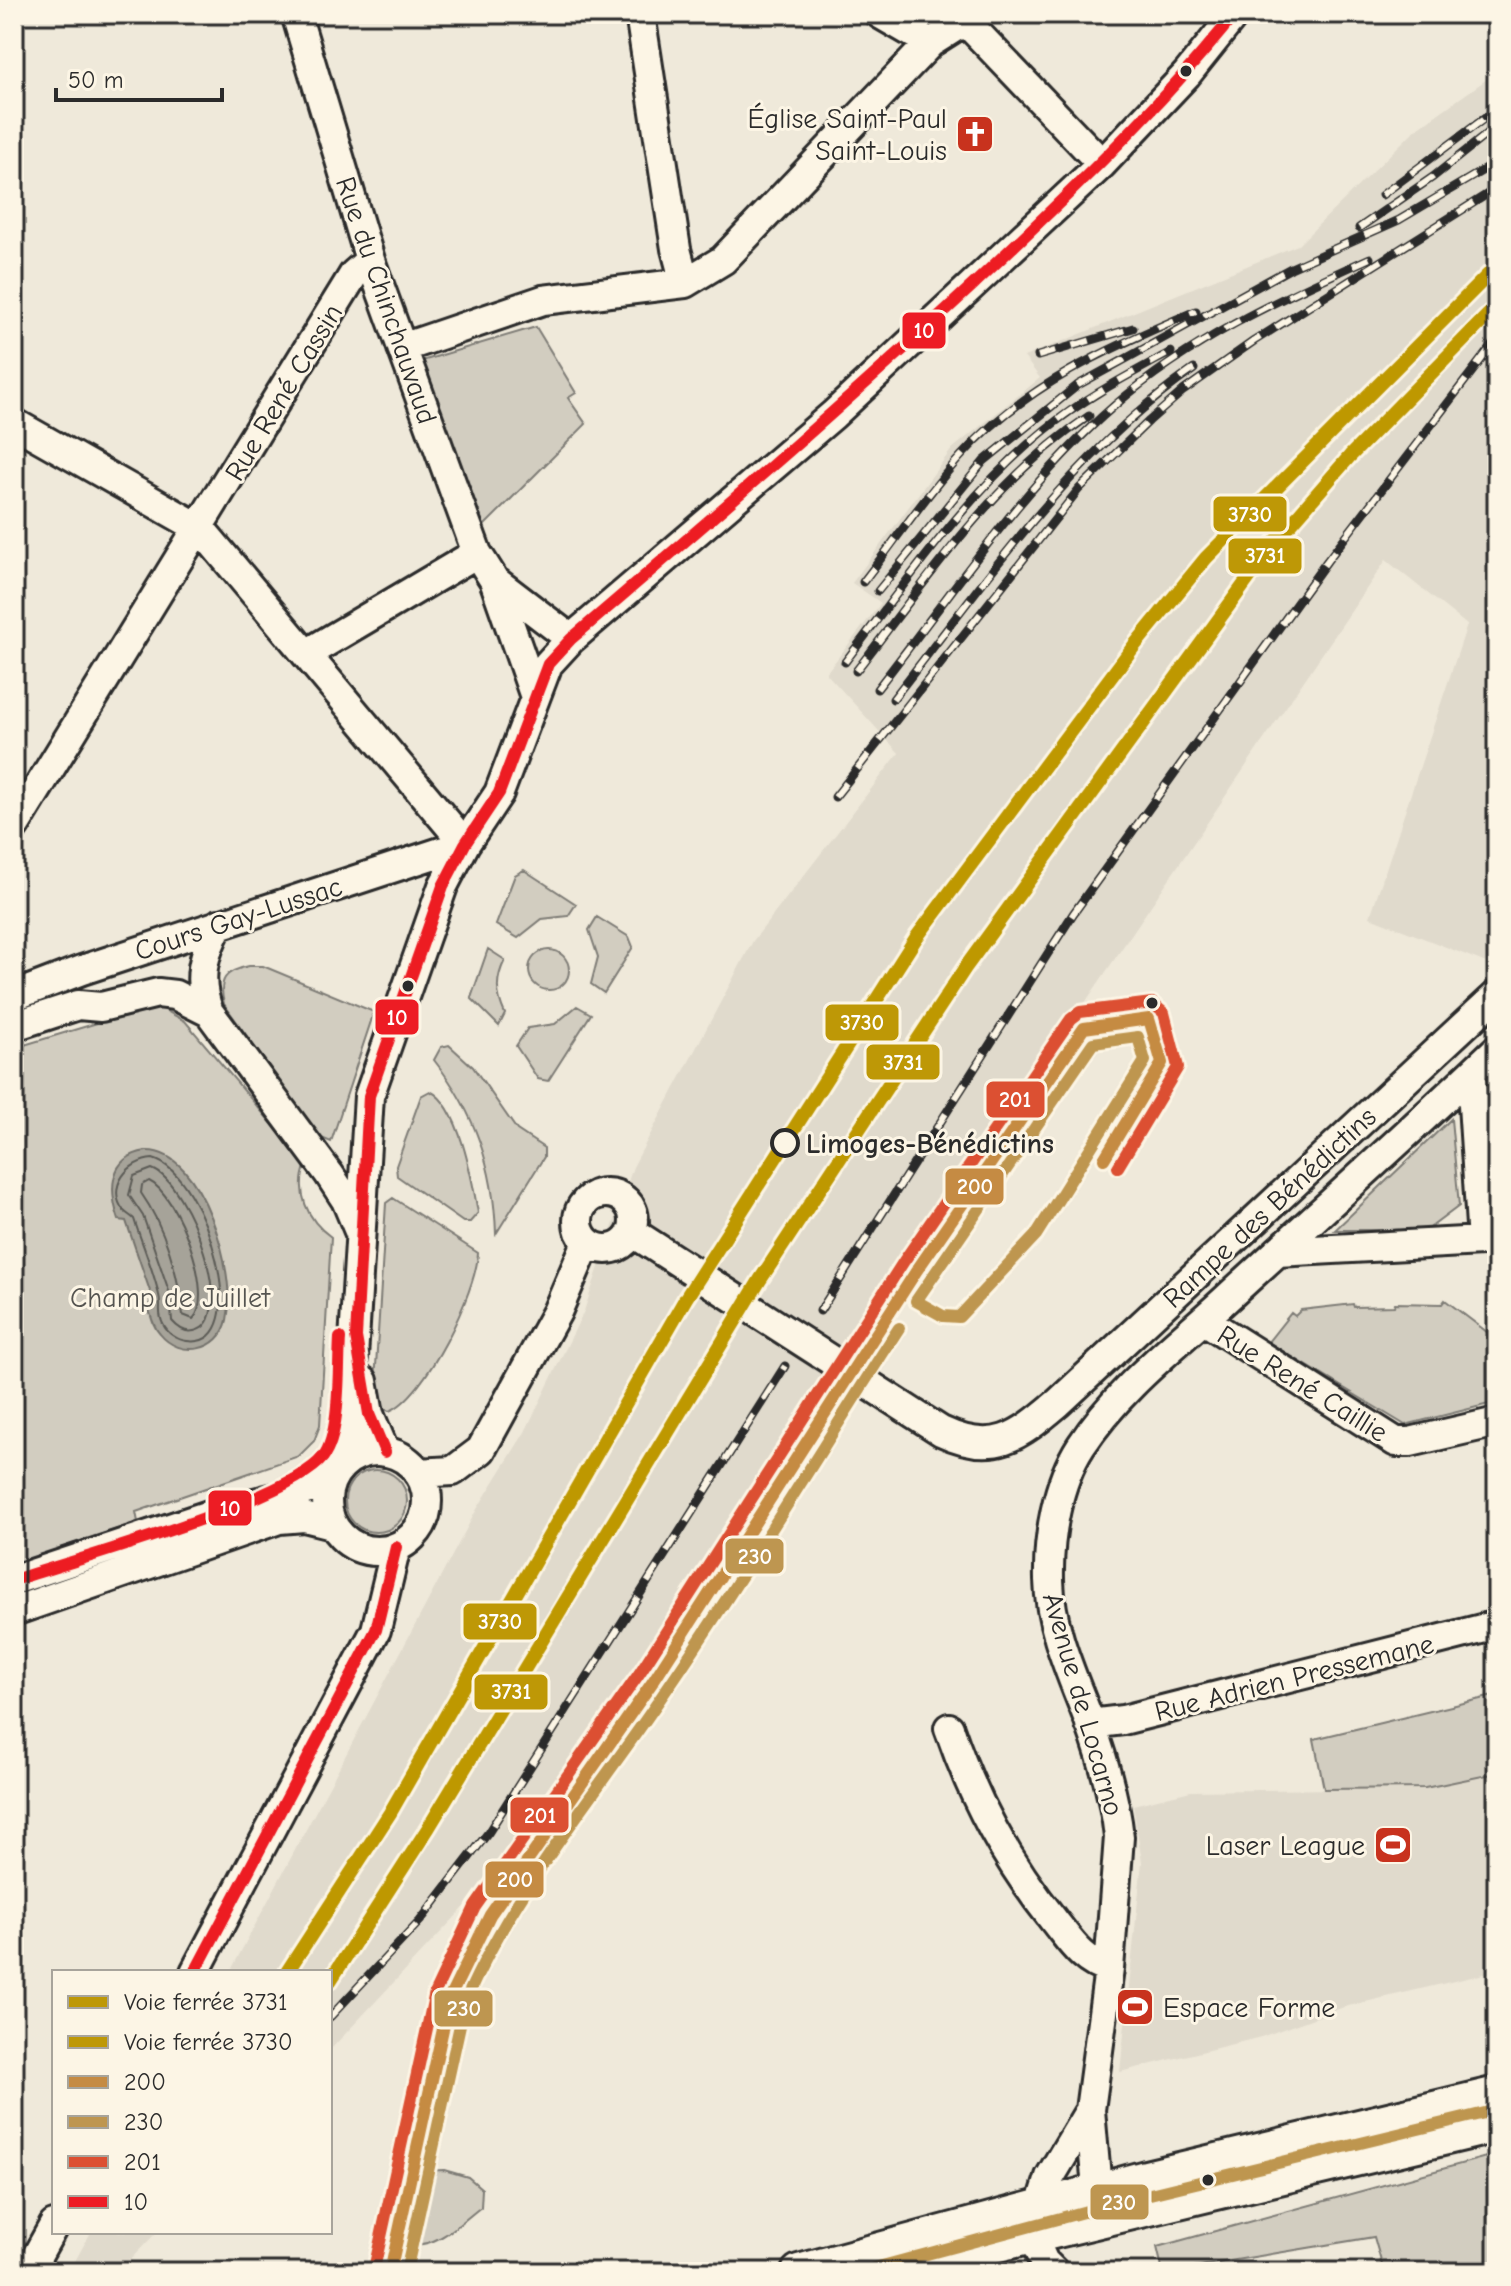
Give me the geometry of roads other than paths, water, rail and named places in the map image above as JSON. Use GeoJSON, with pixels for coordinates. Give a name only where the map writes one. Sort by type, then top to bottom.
{"type":"FeatureCollection","features":[{"type":"Feature","properties":{"kind":"main road"},"geometry":{"type":"LineString","coordinates":[[799,2272],[1037,2222],[1497,2094]]}},
{"type":"Feature","properties":{"kind":"main road"},"geometry":{"type":"LineString","coordinates":[[1099,2206],[1497,2125]]}},
{"type":"Feature","properties":{"kind":"main road"},"geometry":{"type":"LineString","coordinates":[[897,2272],[1037,2222]]}},
{"type":"Feature","properties":{"kind":"street","name":"Rue du Chinchauvaud"},"geometry":{"type":"LineString","coordinates":[[296,14],[370,260],[477,553],[494,580],[534,694]]}},
{"type":"Feature","properties":{"kind":"street"},"geometry":{"type":"LineString","coordinates":[[640,14],[676,249],[685,283]]}},
{"type":"Feature","properties":{"kind":"street"},"geometry":{"type":"LineString","coordinates":[[880,14],[930,43]]}},
{"type":"Feature","properties":{"kind":"street"},"geometry":{"type":"LineString","coordinates":[[347,1461],[352,1444],[357,1225],[369,1096],[429,923],[465,844],[499,793],[534,694],[548,664],[571,639],[833,415],[1102,164],[1187,74],[1235,14]]}},
{"type":"Feature","properties":{"kind":"street"},"geometry":{"type":"LineString","coordinates":[[402,348],[543,300],[685,283],[723,260],[930,43],[963,19],[1102,164]]}},
{"type":"Feature","properties":{"kind":"street","name":"Rue René Cassin"},"geometry":{"type":"LineString","coordinates":[[14,827],[201,529],[354,274],[370,260]]}},
{"type":"Feature","properties":{"kind":"street"},"geometry":{"type":"LineString","coordinates":[[14,423],[201,529],[465,844]]}},
{"type":"Feature","properties":{"kind":"street"},"geometry":{"type":"LineString","coordinates":[[308,653],[477,553]]}},
{"type":"Feature","properties":{"kind":"street","name":"Rue du Chinchauvaud"},"geometry":{"type":"LineString","coordinates":[[494,580],[571,639]]}},
{"type":"Feature","properties":{"kind":"street","name":"Cours Gay-Lussac"},"geometry":{"type":"LineString","coordinates":[[14,996],[219,924],[465,844]]}},
{"type":"Feature","properties":{"kind":"street"},"geometry":{"type":"LineString","coordinates":[[219,924],[204,958],[200,979],[209,1012],[329,1174],[357,1225]]}},
{"type":"Feature","properties":{"kind":"street","name":"Cours Gay-Lussac"},"geometry":{"type":"LineString","coordinates":[[14,1026],[78,1005],[101,1007],[158,993],[175,995],[209,1012]]}},
{"type":"Feature","properties":{"kind":"street","name":"Rampe des Bénédictins"},"geometry":{"type":"LineString","coordinates":[[632,1232],[955,1437],[970,1442],[1010,1439],[1040,1418],[1497,995]]}},
{"type":"Feature","properties":{"kind":"street","name":"Avenue de Locarno"},"geometry":{"type":"LineString","coordinates":[[1099,2206],[1090,2110],[1109,1969],[1119,1837],[1117,1815],[1050,1600],[1050,1554],[1060,1498],[1080,1447],[1112,1406],[1164,1352],[1204,1320],[1497,1049]]}},
{"type":"Feature","properties":{"kind":"street"},"geometry":{"type":"LineString","coordinates":[[1277,1252],[1489,1249],[1471,1074]]}},
{"type":"Feature","properties":{"kind":"street"},"geometry":{"type":"LineString","coordinates":[[603,1193],[627,1201],[634,1216],[632,1232],[612,1249],[587,1242],[579,1231],[578,1215],[587,1200],[603,1193]]}},
{"type":"Feature","properties":{"kind":"street"},"geometry":{"type":"LineString","coordinates":[[358,1547],[377,1551],[396,1547],[418,1529],[427,1507],[453,1471],[474,1458],[494,1429],[557,1312],[587,1242]]}},
{"type":"Feature","properties":{"kind":"street","name":"Rue René Caillie"},"geometry":{"type":"LineString","coordinates":[[1204,1320],[1396,1442],[1410,1442],[1497,1422]]}},
{"type":"Feature","properties":{"kind":"street"},"geometry":{"type":"LineString","coordinates":[[356,1337],[369,1414],[385,1452]]}},
{"type":"Feature","properties":{"kind":"street"},"geometry":{"type":"LineString","coordinates":[[332,1524],[326,1500],[329,1484],[347,1461],[360,1453],[385,1452],[401,1457],[418,1473],[425,1487],[427,1507]]}},
{"type":"Feature","properties":{"kind":"street"},"geometry":{"type":"LineString","coordinates":[[418,1473],[453,1471]]}},
{"type":"Feature","properties":{"kind":"street"},"geometry":{"type":"LineString","coordinates":[[14,1580],[212,1514],[329,1484]]}},
{"type":"Feature","properties":{"kind":"street"},"geometry":{"type":"LineString","coordinates":[[14,1611],[279,1519],[304,1517],[332,1524],[358,1547],[380,1608]]}},
{"type":"Feature","properties":{"kind":"street"},"geometry":{"type":"LineString","coordinates":[[196,1970],[372,1638],[396,1547]]}},
{"type":"Feature","properties":{"kind":"street","name":"Rue Adrien Pressemane"},"geometry":{"type":"LineString","coordinates":[[1090,1724],[1123,1720],[1497,1625]]}},
{"type":"Feature","properties":{"kind":"street"},"geometry":{"type":"LineString","coordinates":[[949,1728],[977,1804],[1018,1876],[1081,1955],[1109,1969]]}},
{"type":"Feature","properties":{"kind":"street","name":"Avenue de Locarno"},"geometry":{"type":"LineString","coordinates":[[1037,2222],[1050,2177],[1090,2110]]}},
{"type":"Feature","properties":{"kind":"street"},"geometry":{"type":"LineString","coordinates":[[1037,2222],[1044,2262],[1054,2272]]}},
{"type":"Feature","properties":{"kind":"street"},"geometry":{"type":"LineString","coordinates":[[28,2272],[52,2229]]}},
{"type":"Feature","properties":{"kind":"water"},"geometry":{"type":"Polygon","coordinates":[[[146,1151],[166,1156],[184,1170],[212,1218],[221,1246],[227,1274],[227,1320],[216,1339],[198,1348],[178,1347],[168,1342],[156,1328],[148,1306],[153,1300],[126,1221],[119,1220],[116,1209],[113,1187],[118,1168],[124,1160],[146,1151]]]}},
{"type":"Feature","properties":{"kind":"railway"},"geometry":{"type":"LineString","coordinates":[[1382,195],[1497,109]]}},
{"type":"Feature","properties":{"kind":"railway"},"geometry":{"type":"LineString","coordinates":[[1359,228],[1433,177],[1497,126]]}},
{"type":"Feature","properties":{"kind":"railway"},"geometry":{"type":"LineString","coordinates":[[878,591],[984,461],[1078,385],[1291,268],[1399,220],[1497,162]]}},
{"type":"Feature","properties":{"kind":"railway"},"geometry":{"type":"LineString","coordinates":[[835,797],[1079,489],[1149,421],[1183,391],[1254,341],[1497,188]]}},
{"type":"Feature","properties":{"kind":"railway"},"geometry":{"type":"LineString","coordinates":[[877,689],[1019,505],[1049,470],[1114,406],[1143,382],[1204,341],[1269,305],[1370,258]]}},
{"type":"Feature","properties":{"kind":"railway"},"geometry":{"type":"LineString","coordinates":[[863,582],[949,470],[1013,408],[1041,388],[1101,354],[1196,311]]}},
{"type":"Feature","properties":{"kind":"railway"},"geometry":{"type":"LineString","coordinates":[[1038,356],[1133,328]]}},
{"type":"Feature","properties":{"kind":"railway"},"geometry":{"type":"LineString","coordinates":[[820,1311],[1073,914],[1327,561],[1497,339]]}},
{"type":"Feature","properties":{"kind":"railway"},"geometry":{"type":"LineString","coordinates":[[845,662],[938,540],[1016,455],[1075,408],[1171,352]]}},
{"type":"Feature","properties":{"kind":"railway"},"geometry":{"type":"LineString","coordinates":[[893,699],[996,566],[1068,481],[1149,403],[1194,369]]}},
{"type":"Feature","properties":{"kind":"railway"},"geometry":{"type":"LineString","coordinates":[[856,671],[935,567],[991,501],[1054,442],[1089,416]]}},
{"type":"Feature","properties":{"kind":"railway"},"geometry":{"type":"LineString","coordinates":[[332,2015],[420,1921],[488,1833],[785,1366]]}},
{"type":"Feature","properties":{"kind":"rail line","name":"3730"},"geometry":{"type":"LineString","coordinates":[[288,1970],[390,1813],[686,1298],[916,938],[1134,646],[1206,558],[1497,266]]}},
{"type":"Feature","properties":{"kind":"rail line","name":"3731"},"geometry":{"type":"LineString","coordinates":[[332,1978],[429,1827],[760,1280],[965,968],[1275,542],[1350,456],[1497,306]]}},
{"type":"Feature","properties":{"kind":"place","name":"Église Saint-Paul Saint-Louis"},"geometry":{"type":"Point","coordinates":[975,134]}},
{"type":"Feature","properties":{"kind":"place","name":"Limoges-Bénédictins"},"geometry":{"type":"Point","coordinates":[785,1143]}},
{"type":"Feature","properties":{"kind":"place","name":"Laser League"},"geometry":{"type":"Point","coordinates":[1393,1845]}},
{"type":"Feature","properties":{"kind":"place","name":"Espace Forme"},"geometry":{"type":"Point","coordinates":[1135,2007]}},
{"type":"Feature","properties":{"kind":"park label","name":"Champ de Juillet"},"geometry":{"type":"Point","coordinates":[170,1297]}}]}
